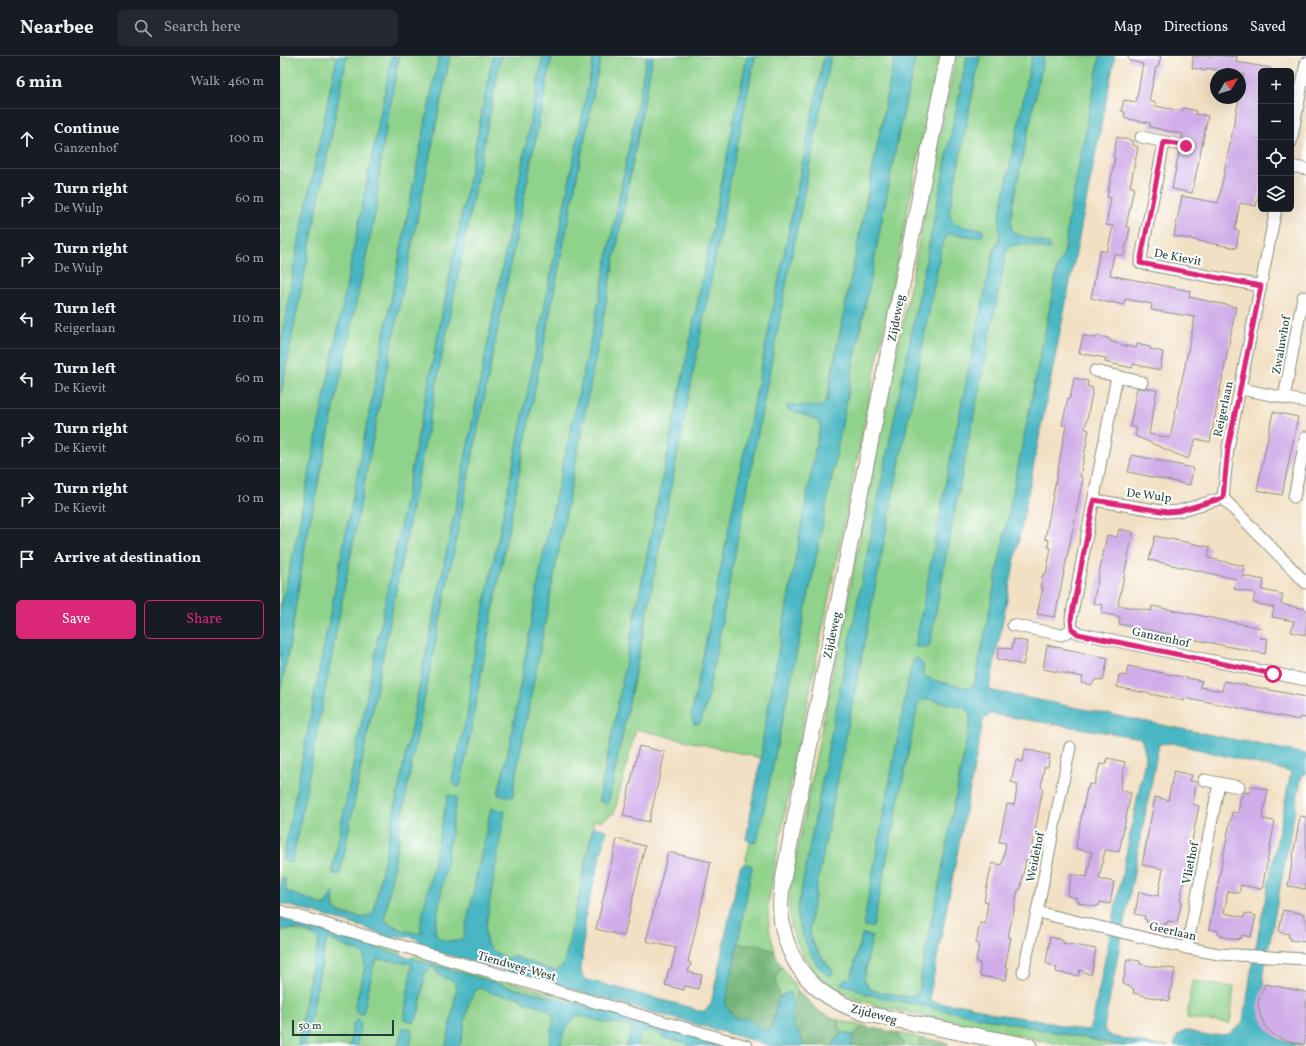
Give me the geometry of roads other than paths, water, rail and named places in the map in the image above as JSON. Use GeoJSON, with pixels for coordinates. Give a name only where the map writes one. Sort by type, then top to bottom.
{"type":"FeatureCollection","features":[{"type":"Feature","properties":{"kind":"main road","name":"Zijdeweg"},"geometry":{"type":"LineString","coordinates":[[948,56],[793,828],[781,897],[782,920],[784,938],[791,955],[808,980],[827,996],[843,1005],[867,1014],[1029,1046]]}},
{"type":"Feature","properties":{"kind":"street"},"geometry":{"type":"LineString","coordinates":[[1291,140],[1306,64]]}},
{"type":"Feature","properties":{"kind":"street"},"geometry":{"type":"LineString","coordinates":[[1141,137],[1186,146]]}},
{"type":"Feature","properties":{"kind":"street","name":"De Kievit"},"geometry":{"type":"LineString","coordinates":[[1164,142],[1140,263],[1261,286]]}},
{"type":"Feature","properties":{"kind":"street"},"geometry":{"type":"LineString","coordinates":[[1294,167],[1306,169]]}},
{"type":"Feature","properties":{"kind":"street","name":"Reigerlaan"},"geometry":{"type":"LineString","coordinates":[[1223,498],[1228,448],[1275,212]]}},
{"type":"Feature","properties":{"kind":"street","name":"Zwaluwhof"},"geometry":{"type":"LineString","coordinates":[[1284,398],[1303,297]]}},
{"type":"Feature","properties":{"kind":"street"},"geometry":{"type":"LineString","coordinates":[[1095,371],[1142,382]]}},
{"type":"Feature","properties":{"kind":"street"},"geometry":{"type":"LineString","coordinates":[[1013,625],[1062,635],[1072,629],[1071,619],[1117,376]]}},
{"type":"Feature","properties":{"kind":"street"},"geometry":{"type":"LineString","coordinates":[[1241,389],[1306,402]]}},
{"type":"Feature","properties":{"kind":"street"},"geometry":{"type":"LineString","coordinates":[[1294,497],[1306,437]]}},
{"type":"Feature","properties":{"kind":"street"},"geometry":{"type":"LineString","coordinates":[[1223,498],[1306,583]]}},
{"type":"Feature","properties":{"kind":"street","name":"De Wulp"},"geometry":{"type":"LineString","coordinates":[[1094,500],[1167,512],[1179,511],[1223,498]]}},
{"type":"Feature","properties":{"kind":"street","name":"Ganzenhof"},"geometry":{"type":"LineString","coordinates":[[1072,629],[1078,634],[1306,680]]}},
{"type":"Feature","properties":{"kind":"street","name":"Weidehof"},"geometry":{"type":"LineString","coordinates":[[1023,972],[1037,912],[1070,747]]}},
{"type":"Feature","properties":{"kind":"street"},"geometry":{"type":"LineString","coordinates":[[1204,780],[1239,787]]}},
{"type":"Feature","properties":{"kind":"street","name":"Vliethof"},"geometry":{"type":"LineString","coordinates":[[1187,948],[1219,783]]}},
{"type":"Feature","properties":{"kind":"street","name":"Tiendweg-West"},"geometry":{"type":"LineString","coordinates":[[280,911],[747,1046]]}},
{"type":"Feature","properties":{"kind":"street","name":"Geerlaan"},"geometry":{"type":"LineString","coordinates":[[1037,912],[1187,948],[1220,954],[1306,959]]}},
{"type":"Feature","properties":{"kind":"water"},"geometry":{"type":"Polygon","coordinates":[[[337,56],[347,56],[280,398],[280,354],[294,266],[337,56]]]}},
{"type":"Feature","properties":{"kind":"water"},"geometry":{"type":"Polygon","coordinates":[[[392,56],[399,56],[381,158],[376,209],[305,546],[289,649],[280,693],[280,612],[294,550],[392,56]]]}},
{"type":"Feature","properties":{"kind":"water"},"geometry":{"type":"Polygon","coordinates":[[[439,56],[450,56],[371,448],[292,864],[284,861],[283,858],[439,56]]]}},
{"type":"Feature","properties":{"kind":"water"},"geometry":{"type":"Polygon","coordinates":[[[493,56],[501,56],[340,874],[333,874],[333,867],[493,56]]]}},
{"type":"Feature","properties":{"kind":"water"},"geometry":{"type":"Polygon","coordinates":[[[543,56],[552,56],[413,756],[385,916],[386,922],[402,930],[418,934],[422,931],[420,927],[448,795],[457,797],[435,930],[436,934],[442,940],[446,941],[463,939],[491,808],[505,811],[485,931],[487,945],[507,959],[512,956],[555,971],[563,966],[593,828],[607,830],[586,913],[581,971],[584,979],[692,1008],[697,1011],[705,1011],[711,1004],[740,867],[745,863],[752,866],[725,1005],[736,1019],[750,1020],[763,1030],[766,1030],[770,1029],[773,1024],[777,1003],[784,995],[790,992],[794,1010],[791,1019],[804,1046],[773,1046],[431,950],[415,938],[404,936],[392,938],[363,927],[280,903],[280,884],[283,878],[285,878],[286,891],[325,906],[332,892],[334,892],[334,906],[336,910],[345,915],[364,918],[373,913],[374,910],[460,486],[543,56]]]}},
{"type":"Feature","properties":{"kind":"water"},"geometry":{"type":"Polygon","coordinates":[[[594,56],[601,56],[540,363],[463,774],[460,786],[457,787],[452,779],[468,711],[474,656],[594,56]]]}},
{"type":"Feature","properties":{"kind":"water"},"geometry":{"type":"Polygon","coordinates":[[[647,56],[653,56],[514,785],[513,797],[498,795],[511,738],[544,550],[595,320],[647,56]]]}},
{"type":"Feature","properties":{"kind":"water"},"geometry":{"type":"Polygon","coordinates":[[[747,56],[755,56],[646,617],[608,804],[599,801],[747,56]]]}},
{"type":"Feature","properties":{"kind":"water"},"geometry":{"type":"Polygon","coordinates":[[[824,56],[831,56],[706,706],[701,722],[694,724],[691,716],[824,56]]]}},
{"type":"Feature","properties":{"kind":"water"},"geometry":{"type":"Polygon","coordinates":[[[895,56],[916,56],[899,132],[812,578],[762,818],[757,841],[750,842],[746,839],[761,758],[764,731],[818,435],[821,427],[817,420],[787,409],[788,405],[820,407],[827,401],[895,56]]]}},
{"type":"Feature","properties":{"kind":"water"},"geometry":{"type":"Polygon","coordinates":[[[967,56],[980,56],[949,212],[957,224],[982,229],[984,234],[982,236],[974,237],[951,234],[945,238],[941,250],[811,917],[810,934],[812,943],[817,952],[832,970],[832,975],[829,976],[822,971],[812,956],[804,939],[797,913],[834,719],[967,56]]]}},
{"type":"Feature","properties":{"kind":"water"},"geometry":{"type":"Polygon","coordinates":[[[1032,56],[1044,56],[1012,207],[1011,229],[1016,234],[1049,244],[1051,248],[1049,249],[1022,244],[1011,246],[1007,249],[947,550],[930,644],[929,647],[915,647],[951,455],[991,262],[994,250],[999,240],[1000,215],[1032,56]]]}},
{"type":"Feature","properties":{"kind":"water"},"geometry":{"type":"Polygon","coordinates":[[[1100,56],[1115,56],[989,690],[1306,754],[1306,773],[1302,774],[1265,966],[1263,981],[1265,984],[1259,1007],[1263,1021],[1272,1034],[1279,1039],[1301,1046],[1174,1046],[1178,1035],[1185,1031],[1207,1036],[1229,1034],[1242,1024],[1252,965],[1291,772],[1172,743],[1159,744],[1104,1027],[1107,1034],[1114,1037],[1168,1046],[1124,1046],[878,997],[841,984],[845,979],[851,978],[862,934],[872,936],[864,979],[868,987],[874,991],[907,997],[918,993],[920,988],[922,968],[940,881],[970,715],[966,708],[928,699],[922,700],[918,704],[873,927],[864,926],[912,662],[916,658],[919,660],[922,665],[923,676],[940,682],[967,688],[975,683],[1058,266],[1065,251],[1067,227],[1100,56]],[[991,714],[985,718],[983,721],[930,994],[931,1001],[944,1004],[968,1005],[995,1014],[1040,1020],[1074,1029],[1089,1030],[1094,1014],[1146,755],[1141,738],[991,714]]]}},
{"type":"Feature","properties":{"kind":"water"},"geometry":{"type":"Polygon","coordinates":[[[280,916],[323,929],[370,946],[513,988],[572,1002],[720,1046],[690,1046],[687,1043],[664,1038],[659,1033],[647,1030],[639,1037],[638,1046],[626,1046],[633,1028],[628,1025],[607,1023],[577,1015],[564,1031],[561,1046],[549,1046],[554,1019],[550,1010],[524,1002],[521,998],[510,995],[508,997],[495,994],[480,988],[475,991],[469,1002],[460,1046],[446,1046],[457,988],[454,981],[440,975],[435,968],[432,967],[425,973],[419,1012],[414,1022],[404,1019],[412,964],[379,959],[375,962],[373,968],[363,1014],[356,1013],[355,1006],[365,967],[364,956],[360,952],[345,947],[330,939],[326,942],[305,1046],[298,1046],[312,964],[319,939],[310,933],[294,929],[280,930],[280,916]]]}},
{"type":"Feature","properties":{"kind":"water"},"geometry":{"type":"Polygon","coordinates":[[[358,1020],[361,1023],[357,1046],[350,1046],[353,1024],[358,1020]]]}},
{"type":"Feature","properties":{"kind":"water"},"geometry":{"type":"Polygon","coordinates":[[[403,1027],[411,1029],[412,1035],[410,1046],[398,1046],[403,1027]]]}},
{"type":"Feature","properties":{"kind":"water"},"geometry":{"type":"Polygon","coordinates":[[[842,1032],[853,1035],[851,1046],[832,1046],[842,1032]]]}}]}
